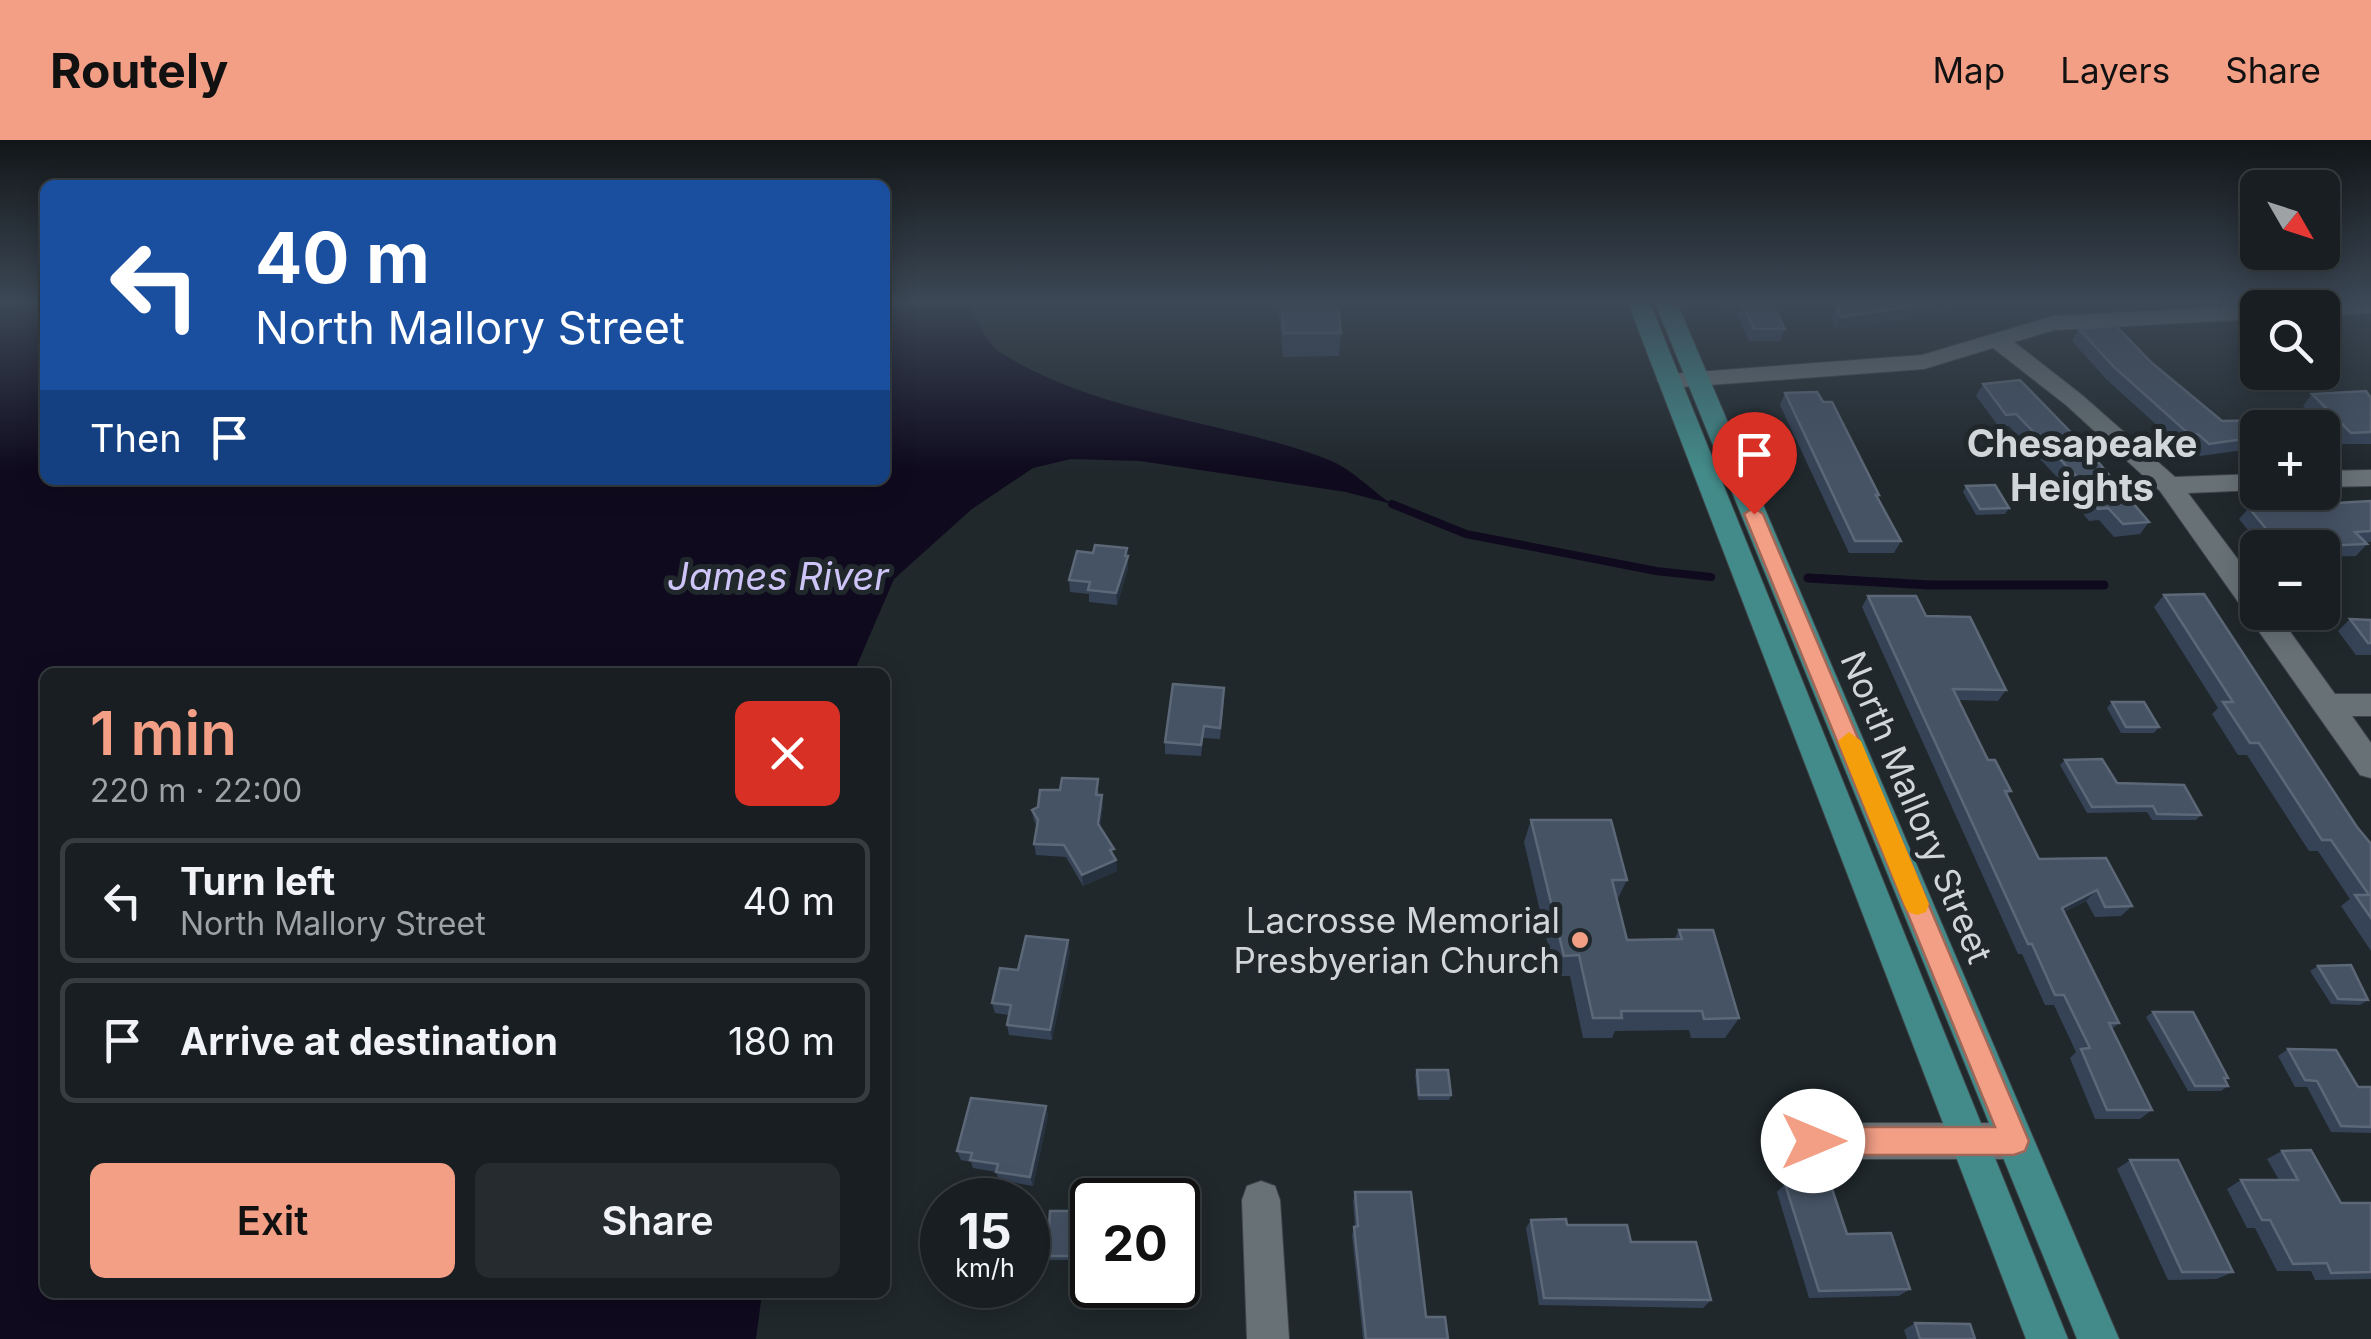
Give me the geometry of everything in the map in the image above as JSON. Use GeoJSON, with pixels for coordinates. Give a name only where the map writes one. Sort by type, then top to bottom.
{"type":"FeatureCollection","features":[{"type":"Feature","properties":{"kind":"main road","name":"North Mallory Street"},"geometry":{"type":"LineString","coordinates":[[1671,359],[2098,1339]]}},
{"type":"Feature","properties":{"kind":"main road","name":"North Mallory Street"},"geometry":{"type":"LineString","coordinates":[[1678,359],[1968,1142],[2047,1339]]}},
{"type":"Feature","properties":{"kind":"street"},"geometry":{"type":"LineString","coordinates":[[1683,380],[1934,359]]}},
{"type":"Feature","properties":{"kind":"street"},"geometry":{"type":"LineString","coordinates":[[2021,359],[2169,485],[2240,584]]}},
{"type":"Feature","properties":{"kind":"street"},"geometry":{"type":"LineString","coordinates":[[2340,479],[2371,478]]}},
{"type":"Feature","properties":{"kind":"street"},"geometry":{"type":"LineString","coordinates":[[2169,485],[2240,483]]}},
{"type":"Feature","properties":{"kind":"street"},"geometry":{"type":"LineString","coordinates":[[2274,630],[2371,766]]}},
{"type":"Feature","properties":{"kind":"street"},"geometry":{"type":"LineString","coordinates":[[2328,704],[2371,705]]}},
{"type":"Feature","properties":{"kind":"street"},"geometry":{"type":"LineString","coordinates":[[1813,1141],[2014,1141]]}},
{"type":"Feature","properties":{"kind":"street"},"geometry":{"type":"LineString","coordinates":[[1261,1200],[1268,1339]]}},
{"type":"Feature","properties":{"kind":"water","name":"James River"},"geometry":{"type":"Polygon","coordinates":[[[0,359],[40,359],[40,485],[890,485],[890,359],[1013,359],[1077,390],[1329,460],[1392,504],[1346,492],[1140,461],[1071,459],[1033,468],[972,509],[894,579],[856,668],[40,668],[40,1298],[761,1298],[756,1339],[0,1339],[0,359]]]}},
{"type":"Feature","properties":{"kind":"building"},"geometry":{"type":"Polygon","coordinates":[[[2107,359],[2148,359],[2222,421],[2240,421],[2240,440],[2209,444],[2198,434],[2190,435],[2107,359]]]}},
{"type":"Feature","properties":{"kind":"building"},"geometry":{"type":"Polygon","coordinates":[[[2020,380],[2088,450],[2149,522],[2123,524],[2108,508],[2098,509],[2074,481],[2080,480],[2016,414],[2006,415],[1983,384],[2020,380]]]}},
{"type":"Feature","properties":{"kind":"building"},"geometry":{"type":"Polygon","coordinates":[[[2366,391],[2371,398],[2371,432],[2351,433],[2340,422],[2340,410],[2328,410],[2312,394],[2366,391]]]}},
{"type":"Feature","properties":{"kind":"building"},"geometry":{"type":"Polygon","coordinates":[[[1817,392],[1823,402],[1832,402],[1901,541],[1855,541],[1785,393],[1817,392]]]}},
{"type":"Feature","properties":{"kind":"building"},"geometry":{"type":"Polygon","coordinates":[[[1995,485],[2009,508],[1980,509],[1966,486],[1995,485]]]}},
{"type":"Feature","properties":{"kind":"building"},"geometry":{"type":"Polygon","coordinates":[[[2371,501],[2371,531],[2355,532],[2367,544],[2340,545],[2340,530],[2267,530],[2251,510],[2340,510],[2340,503],[2371,501]]]}},
{"type":"Feature","properties":{"kind":"building"},"geometry":{"type":"Polygon","coordinates":[[[1095,545],[1127,548],[1116,593],[1088,590],[1090,582],[1069,580],[1077,551],[1093,553],[1095,545]]]}},
{"type":"Feature","properties":{"kind":"building"},"geometry":{"type":"Polygon","coordinates":[[[2204,594],[2371,844],[2371,918],[2355,895],[2369,895],[2331,840],[2322,840],[2259,743],[2250,743],[2223,702],[2233,702],[2164,595],[2204,594]]]}},
{"type":"Feature","properties":{"kind":"building"},"geometry":{"type":"Polygon","coordinates":[[[1868,596],[1916,596],[1926,616],[1970,617],[2006,690],[1953,689],[1988,760],[1995,760],[2011,791],[2005,791],[2039,859],[2106,858],[2132,906],[2105,907],[2097,890],[2062,908],[2119,1023],[2109,1023],[2152,1110],[2107,1110],[2081,1049],[2090,1048],[2064,995],[2055,995],[2032,944],[2028,944],[1868,596]]]}},
{"type":"Feature","properties":{"kind":"building"},"geometry":{"type":"Polygon","coordinates":[[[2350,619],[2371,620],[2371,643],[2368,643],[2350,619]]]}},
{"type":"Feature","properties":{"kind":"building"},"geometry":{"type":"Polygon","coordinates":[[[1173,684],[1224,688],[1220,728],[1204,726],[1201,745],[1165,742],[1173,684]]]}},
{"type":"Feature","properties":{"kind":"building"},"geometry":{"type":"Polygon","coordinates":[[[2112,702],[2144,702],[2159,727],[2126,727],[2112,702]]]}},
{"type":"Feature","properties":{"kind":"building"},"geometry":{"type":"Polygon","coordinates":[[[2102,759],[2117,783],[2184,785],[2201,815],[2157,814],[2153,806],[2092,807],[2065,760],[2102,759]]]}},
{"type":"Feature","properties":{"kind":"building"},"geometry":{"type":"Polygon","coordinates":[[[1062,778],[1098,779],[1096,795],[1102,795],[1098,824],[1114,849],[1110,850],[1116,860],[1082,875],[1064,845],[1034,844],[1038,820],[1032,810],[1038,807],[1040,790],[1060,790],[1062,778]]]}},
{"type":"Feature","properties":{"kind":"building","name":"Lacrosse Memorial Presbyerian Church"},"geometry":{"type":"Polygon","coordinates":[[[1531,820],[1611,820],[1627,880],[1612,880],[1627,940],[1682,939],[1679,930],[1713,930],[1739,1018],[1704,1019],[1702,1011],[1621,1011],[1622,1018],[1593,1018],[1579,955],[1564,956],[1531,820]]]}},
{"type":"Feature","properties":{"kind":"building"},"geometry":{"type":"Polygon","coordinates":[[[1026,936],[1068,940],[1050,1030],[1007,1025],[1011,1005],[992,1003],[1000,968],[1018,970],[1026,936]]]}},
{"type":"Feature","properties":{"kind":"building"},"geometry":{"type":"Polygon","coordinates":[[[2351,965],[2368,1000],[2338,999],[2318,966],[2351,965]]]}},
{"type":"Feature","properties":{"kind":"building"},"geometry":{"type":"Polygon","coordinates":[[[2153,1012],[2193,1012],[2228,1078],[2224,1078],[2228,1086],[2195,1086],[2153,1012]]]}},
{"type":"Feature","properties":{"kind":"building"},"geometry":{"type":"Polygon","coordinates":[[[2288,1049],[2336,1050],[2358,1087],[2371,1087],[2371,1127],[2341,1126],[2317,1081],[2305,1080],[2288,1049]]]}},
{"type":"Feature","properties":{"kind":"building"},"geometry":{"type":"Polygon","coordinates":[[[1417,1070],[1448,1070],[1451,1095],[1419,1095],[1417,1070]]]}},
{"type":"Feature","properties":{"kind":"building"},"geometry":{"type":"Polygon","coordinates":[[[971,1098],[1046,1106],[1030,1177],[996,1172],[998,1164],[970,1160],[972,1153],[957,1151],[971,1098]]]}},
{"type":"Feature","properties":{"kind":"building"},"geometry":{"type":"Polygon","coordinates":[[[2311,1150],[2341,1203],[2371,1203],[2371,1272],[2331,1273],[2327,1263],[2293,1264],[2270,1220],[2262,1220],[2241,1180],[2298,1180],[2282,1151],[2311,1150]]]}},
{"type":"Feature","properties":{"kind":"building"},"geometry":{"type":"Polygon","coordinates":[[[2130,1160],[2178,1160],[2233,1272],[2182,1272],[2130,1160]]]}},
{"type":"Feature","properties":{"kind":"building"},"geometry":{"type":"Polygon","coordinates":[[[1830,1183],[1847,1234],[1891,1233],[1910,1289],[1819,1291],[1785,1184],[1830,1183]]]}},
{"type":"Feature","properties":{"kind":"building"},"geometry":{"type":"Polygon","coordinates":[[[1355,1192],[1411,1192],[1426,1317],[1445,1317],[1448,1339],[1366,1339],[1354,1227],[1358,1226],[1355,1192]]]}},
{"type":"Feature","properties":{"kind":"building"},"geometry":{"type":"Polygon","coordinates":[[[1050,1211],[1070,1211],[1070,1256],[1050,1256],[1050,1211]]]}},
{"type":"Feature","properties":{"kind":"building"},"geometry":{"type":"Polygon","coordinates":[[[1566,1219],[1567,1225],[1627,1225],[1631,1242],[1696,1242],[1711,1300],[1544,1298],[1531,1220],[1566,1219]]]}},
{"type":"Feature","properties":{"kind":"building"},"geometry":{"type":"Polygon","coordinates":[[[1915,1323],[1970,1324],[1975,1339],[1920,1339],[1915,1323]]]}},
{"type":"Feature","properties":{"kind":"waterway"},"geometry":{"type":"LineString","coordinates":[[1392,504],[1466,534],[1656,571],[1711,577]]}},
{"type":"Feature","properties":{"kind":"waterway"},"geometry":{"type":"LineString","coordinates":[[1847,580],[1808,578],[1930,585],[2104,585]]}},
{"type":"Feature","properties":{"kind":"slow traffic"},"geometry":{"type":"LineString","coordinates":[[1849,741],[1917,904]]}},
{"type":"Feature","properties":{"kind":"place","name":"Lacrosse Memorial Presbyerian Church"},"geometry":{"type":"Point","coordinates":[1580,940]}},
{"type":"Feature","properties":{"kind":"district","name":"Chesapeake Heights"},"geometry":{"type":"Point","coordinates":[2082,465]}},
{"type":"Feature","properties":{"kind":"route"},"geometry":{"type":"LineString","coordinates":[[1754,514],[2014,1141],[1813,1141]]}}]}
